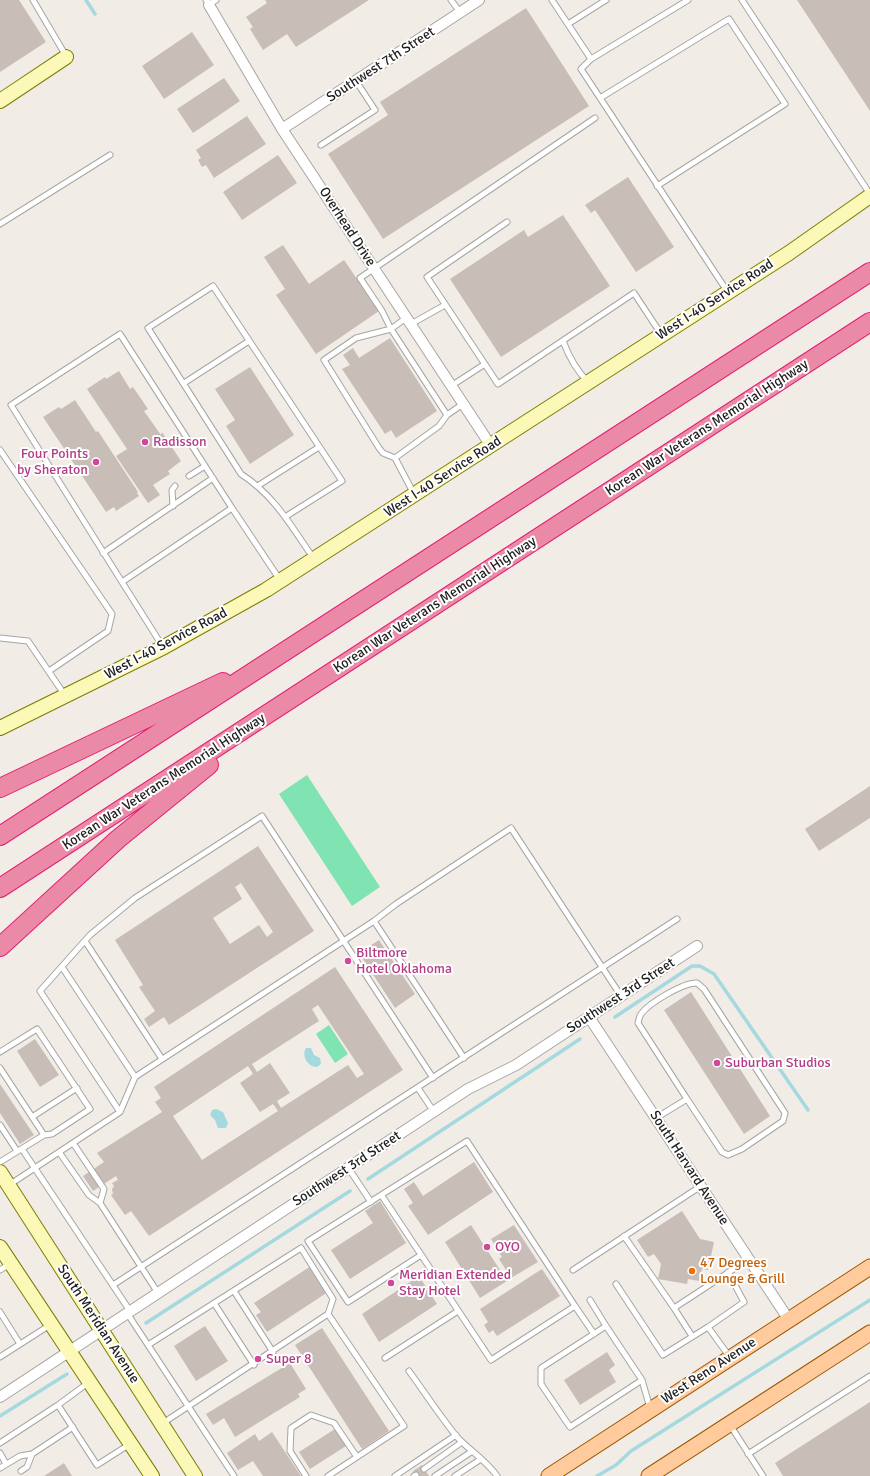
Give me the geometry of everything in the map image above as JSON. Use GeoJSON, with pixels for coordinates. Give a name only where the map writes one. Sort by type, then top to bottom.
{"type":"FeatureCollection","features":[{"type":"Feature","properties":{"kind":"highway"},"geometry":{"type":"LineString","coordinates":[[0,836],[870,272]]}},
{"type":"Feature","properties":{"kind":"highway","name":"Korean War Veterans Memorial Highway"},"geometry":{"type":"LineString","coordinates":[[0,888],[870,322]]}},
{"type":"Feature","properties":{"kind":"highway"},"geometry":{"type":"LineString","coordinates":[[0,788],[160,710],[278,657]]}},
{"type":"Feature","properties":{"kind":"highway"},"geometry":{"type":"LineString","coordinates":[[0,947],[118,838],[283,705]]}},
{"type":"Feature","properties":{"kind":"main road","name":"West Reno Avenue"},"geometry":{"type":"LineString","coordinates":[[549,1476],[870,1267]]}},
{"type":"Feature","properties":{"kind":"main road"},"geometry":{"type":"LineString","coordinates":[[649,1476],[870,1333]]}},
{"type":"Feature","properties":{"kind":"street","name":"Southwest 7th Street"},"geometry":{"type":"LineString","coordinates":[[282,129],[479,0]]}},
{"type":"Feature","properties":{"kind":"street","name":"Overhead Drive"},"geometry":{"type":"LineString","coordinates":[[211,2],[282,129],[491,446]]}},
{"type":"Feature","properties":{"kind":"street"},"geometry":{"type":"LineString","coordinates":[[0,101],[66,56]]}},
{"type":"Feature","properties":{"kind":"street","name":"West I-40 Service Road"},"geometry":{"type":"LineString","coordinates":[[0,728],[164,647],[280,581],[491,446],[584,378],[662,335],[789,253],[870,195]]}},
{"type":"Feature","properties":{"kind":"street","name":"Southwest 3rd Street"},"geometry":{"type":"LineString","coordinates":[[0,1397],[349,1169],[468,1089],[516,1065],[697,946]]}},
{"type":"Feature","properties":{"kind":"street","name":"South Harvard Avenue"},"geometry":{"type":"LineString","coordinates":[[589,1017],[789,1320]]}},
{"type":"Feature","properties":{"kind":"street","name":"South Meridian Avenue"},"geometry":{"type":"LineString","coordinates":[[0,1172],[4,1189],[102,1329],[195,1476]]}},
{"type":"Feature","properties":{"kind":"street"},"geometry":{"type":"LineString","coordinates":[[0,1247],[5,1267],[51,1324],[70,1351],[152,1476]]}},
{"type":"Feature","properties":{"kind":"lane"},"geometry":{"type":"LineString","coordinates":[[33,0],[66,56]]}},
{"type":"Feature","properties":{"kind":"lane"},"geometry":{"type":"LineString","coordinates":[[451,0],[460,12]]}},
{"type":"Feature","properties":{"kind":"lane"},"geometry":{"type":"LineString","coordinates":[[552,0],[591,59]]}},
{"type":"Feature","properties":{"kind":"lane"},"geometry":{"type":"LineString","coordinates":[[568,24],[606,0]]}},
{"type":"Feature","properties":{"kind":"lane"},"geometry":{"type":"LineString","coordinates":[[688,0],[591,59],[581,70],[656,186],[728,292]]}},
{"type":"Feature","properties":{"kind":"lane"},"geometry":{"type":"LineString","coordinates":[[742,0],[870,195]]}},
{"type":"Feature","properties":{"kind":"lane"},"geometry":{"type":"LineString","coordinates":[[600,98],[729,19],[785,104],[656,186]]}},
{"type":"Feature","properties":{"kind":"lane"},"geometry":{"type":"LineString","coordinates":[[321,145],[375,110],[356,81]]}},
{"type":"Feature","properties":{"kind":"lane"},"geometry":{"type":"LineString","coordinates":[[447,415],[360,278],[595,118]]}},
{"type":"Feature","properties":{"kind":"lane"},"geometry":{"type":"LineString","coordinates":[[0,224],[110,155]]}},
{"type":"Feature","properties":{"kind":"lane"},"geometry":{"type":"LineString","coordinates":[[507,222],[427,277],[498,384],[634,293],[662,335]]}},
{"type":"Feature","properties":{"kind":"lane"},"geometry":{"type":"LineString","coordinates":[[285,517],[342,481],[214,286],[148,328],[242,474],[269,495],[315,559]]}},
{"type":"Feature","properties":{"kind":"lane"},"geometry":{"type":"LineString","coordinates":[[415,495],[395,458],[383,453],[378,448],[324,360],[356,338],[391,329],[445,305]]}},
{"type":"Feature","properties":{"kind":"lane"},"geometry":{"type":"LineString","coordinates":[[164,647],[10,405],[120,334],[280,581]]}},
{"type":"Feature","properties":{"kind":"lane"},"geometry":{"type":"LineString","coordinates":[[184,383],[249,341]]}},
{"type":"Feature","properties":{"kind":"lane"},"geometry":{"type":"LineString","coordinates":[[563,341],[570,358],[584,378]]}},
{"type":"Feature","properties":{"kind":"lane"},"geometry":{"type":"LineString","coordinates":[[451,386],[485,364]]}},
{"type":"Feature","properties":{"kind":"lane"},"geometry":{"type":"LineString","coordinates":[[395,458],[439,426],[447,415],[463,404]]}},
{"type":"Feature","properties":{"kind":"lane"},"geometry":{"type":"LineString","coordinates":[[258,485],[319,447]]}},
{"type":"Feature","properties":{"kind":"lane"},"geometry":{"type":"LineString","coordinates":[[0,450],[112,614],[108,631],[49,671]]}},
{"type":"Feature","properties":{"kind":"lane"},"geometry":{"type":"LineString","coordinates":[[188,476],[205,466]]}},
{"type":"Feature","properties":{"kind":"lane"},"geometry":{"type":"LineString","coordinates":[[103,552],[213,478]]}},
{"type":"Feature","properties":{"kind":"lane"},"geometry":{"type":"LineString","coordinates":[[173,506],[172,490],[175,486]]}},
{"type":"Feature","properties":{"kind":"lane"},"geometry":{"type":"LineString","coordinates":[[122,582],[232,508]]}},
{"type":"Feature","properties":{"kind":"lane"},"geometry":{"type":"LineString","coordinates":[[0,638],[28,641],[66,696]]}},
{"type":"Feature","properties":{"kind":"lane"},"geometry":{"type":"LineString","coordinates":[[120,1112],[40,991],[85,941],[135,898],[262,816],[434,1078]]}},
{"type":"Feature","properties":{"kind":"lane"},"geometry":{"type":"LineString","coordinates":[[4,1189],[120,1112],[135,1077],[374,921],[396,904],[510,828],[621,996]]}},
{"type":"Feature","properties":{"kind":"lane"},"geometry":{"type":"LineString","coordinates":[[113,1285],[677,919]]}},
{"type":"Feature","properties":{"kind":"lane"},"geometry":{"type":"LineString","coordinates":[[374,921],[464,1058]]}},
{"type":"Feature","properties":{"kind":"lane"},"geometry":{"type":"LineString","coordinates":[[85,941],[162,1059]]}},
{"type":"Feature","properties":{"kind":"lane"},"geometry":{"type":"LineString","coordinates":[[62,967],[135,1077]]}},
{"type":"Feature","properties":{"kind":"lane"},"geometry":{"type":"LineString","coordinates":[[696,983],[704,988],[785,1113],[782,1121],[742,1149],[728,1155],[722,1152],[687,1099],[638,1023],[640,1015],[647,1008],[684,984],[696,983]]}},
{"type":"Feature","properties":{"kind":"lane"},"geometry":{"type":"LineString","coordinates":[[0,1052],[37,1029],[90,1109],[52,1134],[44,1135],[0,1162]]}},
{"type":"Feature","properties":{"kind":"lane"},"geometry":{"type":"LineString","coordinates":[[0,1068],[44,1135]]}},
{"type":"Feature","properties":{"kind":"lane"},"geometry":{"type":"LineString","coordinates":[[32,1117],[76,1088]]}},
{"type":"Feature","properties":{"kind":"lane"},"geometry":{"type":"LineString","coordinates":[[418,1088],[434,1112]]}},
{"type":"Feature","properties":{"kind":"lane"},"geometry":{"type":"LineString","coordinates":[[656,1118],[687,1099]]}},
{"type":"Feature","properties":{"kind":"lane"},"geometry":{"type":"LineString","coordinates":[[0,1125],[35,1168],[113,1285],[148,1345],[234,1476]]}},
{"type":"Feature","properties":{"kind":"lane"},"geometry":{"type":"LineString","coordinates":[[421,1255],[348,1302],[308,1241],[382,1196],[467,1141],[594,1334]]}},
{"type":"Feature","properties":{"kind":"lane"},"geometry":{"type":"LineString","coordinates":[[73,1143],[104,1189],[100,1203]]}},
{"type":"Feature","properties":{"kind":"lane"},"geometry":{"type":"LineString","coordinates":[[59,1152],[88,1195],[100,1203],[158,1293]]}},
{"type":"Feature","properties":{"kind":"lane"},"geometry":{"type":"LineString","coordinates":[[349,1169],[371,1202]]}},
{"type":"Feature","properties":{"kind":"lane"},"geometry":{"type":"LineString","coordinates":[[572,1270],[701,1186]]}},
{"type":"Feature","properties":{"kind":"lane"},"geometry":{"type":"LineString","coordinates":[[382,1196],[491,1360],[575,1306]]}},
{"type":"Feature","properties":{"kind":"lane"},"geometry":{"type":"LineString","coordinates":[[624,1236],[692,1336]]}},
{"type":"Feature","properties":{"kind":"lane"},"geometry":{"type":"LineString","coordinates":[[148,1345],[301,1248],[333,1299],[328,1314],[254,1365],[162,1424]]}},
{"type":"Feature","properties":{"kind":"lane"},"geometry":{"type":"LineString","coordinates":[[674,1308],[748,1259]]}},
{"type":"Feature","properties":{"kind":"lane"},"geometry":{"type":"LineString","coordinates":[[616,1284],[663,1355],[708,1327],[744,1302],[728,1272]]}},
{"type":"Feature","properties":{"kind":"lane"},"geometry":{"type":"LineString","coordinates":[[234,1291],[273,1352]]}},
{"type":"Feature","properties":{"kind":"lane"},"geometry":{"type":"LineString","coordinates":[[590,1300],[642,1380],[650,1409]]}},
{"type":"Feature","properties":{"kind":"lane"},"geometry":{"type":"LineString","coordinates":[[214,1303],[254,1365]]}},
{"type":"Feature","properties":{"kind":"lane"},"geometry":{"type":"LineString","coordinates":[[385,1358],[458,1311]]}},
{"type":"Feature","properties":{"kind":"lane"},"geometry":{"type":"LineString","coordinates":[[0,1312],[20,1344]]}},
{"type":"Feature","properties":{"kind":"lane"},"geometry":{"type":"LineString","coordinates":[[328,1314],[404,1426],[328,1476]]}},
{"type":"Feature","properties":{"kind":"lane"},"geometry":{"type":"LineString","coordinates":[[0,1356],[51,1324]]}},
{"type":"Feature","properties":{"kind":"lane"},"geometry":{"type":"LineString","coordinates":[[606,1326],[541,1368],[541,1384],[570,1427],[642,1380]]}},
{"type":"Feature","properties":{"kind":"lane"},"geometry":{"type":"LineString","coordinates":[[708,1327],[730,1358]]}},
{"type":"Feature","properties":{"kind":"lane"},"geometry":{"type":"LineString","coordinates":[[409,1371],[456,1435],[471,1452],[490,1465],[497,1476]]}},
{"type":"Feature","properties":{"kind":"lane"},"geometry":{"type":"LineString","coordinates":[[748,1454],[870,1376]]}},
{"type":"Feature","properties":{"kind":"lane"},"geometry":{"type":"LineString","coordinates":[[0,1443],[58,1405],[90,1381]]}},
{"type":"Feature","properties":{"kind":"lane"},"geometry":{"type":"LineString","coordinates":[[58,1405],[97,1466],[131,1444]]}},
{"type":"Feature","properties":{"kind":"lane"},"geometry":{"type":"LineString","coordinates":[[306,1476],[290,1451],[291,1428],[311,1416],[334,1423],[357,1457]]}},
{"type":"Feature","properties":{"kind":"lane"},"geometry":{"type":"LineString","coordinates":[[729,1424],[763,1476]]}},
{"type":"Feature","properties":{"kind":"lane"},"geometry":{"type":"LineString","coordinates":[[0,1468],[20,1456],[32,1454],[74,1428]]}},
{"type":"Feature","properties":{"kind":"lane"},"geometry":{"type":"LineString","coordinates":[[395,1476],[456,1435]]}},
{"type":"Feature","properties":{"kind":"lane"},"geometry":{"type":"LineString","coordinates":[[424,1469],[462,1442]]}},
{"type":"Feature","properties":{"kind":"lane"},"geometry":{"type":"LineString","coordinates":[[435,1476],[471,1452]]}},
{"type":"Feature","properties":{"kind":"lane"},"geometry":{"type":"LineString","coordinates":[[0,1453],[6,1464]]}},
{"type":"Feature","properties":{"kind":"lane"},"geometry":{"type":"LineString","coordinates":[[21,1471],[27,1467],[32,1454]]}},
{"type":"Feature","properties":{"kind":"lane"},"geometry":{"type":"LineString","coordinates":[[455,1476],[481,1459]]}},
{"type":"Feature","properties":{"kind":"green space"},"geometry":{"type":"Polygon","coordinates":[[[307,775],[380,887],[352,906],[279,794],[307,775]]]}},
{"type":"Feature","properties":{"kind":"green space"},"geometry":{"type":"Polygon","coordinates":[[[329,1025],[348,1054],[335,1063],[316,1034],[329,1025]]]}},
{"type":"Feature","properties":{"kind":"water"},"geometry":{"type":"Polygon","coordinates":[[[306,1048],[311,1048],[314,1055],[320,1058],[321,1064],[317,1067],[314,1067],[306,1060],[304,1054],[306,1048]]]}},
{"type":"Feature","properties":{"kind":"water"},"geometry":{"type":"Polygon","coordinates":[[[216,1109],[223,1112],[228,1123],[226,1128],[218,1128],[215,1120],[210,1115],[212,1110],[216,1109]]]}},
{"type":"Feature","properties":{"kind":"building"},"geometry":{"type":"Polygon","coordinates":[[[0,0],[19,0],[46,42],[0,72],[0,0]]]}},
{"type":"Feature","properties":{"kind":"building"},"geometry":{"type":"Polygon","coordinates":[[[265,0],[369,0],[296,47],[287,34],[263,50],[250,29],[253,27],[246,17],[267,3],[265,0]]]}},
{"type":"Feature","properties":{"kind":"building"},"geometry":{"type":"Polygon","coordinates":[[[797,0],[870,0],[870,111],[797,0]]]}},
{"type":"Feature","properties":{"kind":"building"},"geometry":{"type":"Polygon","coordinates":[[[526,8],[589,106],[383,239],[328,154],[388,115],[380,102],[526,8]]]}},
{"type":"Feature","properties":{"kind":"building"},"geometry":{"type":"Polygon","coordinates":[[[192,32],[214,65],[164,99],[142,66],[192,32]]]}},
{"type":"Feature","properties":{"kind":"building"},"geometry":{"type":"Polygon","coordinates":[[[224,78],[240,101],[193,133],[177,109],[224,78]]]}},
{"type":"Feature","properties":{"kind":"building"},"geometry":{"type":"Polygon","coordinates":[[[247,116],[266,144],[214,178],[206,165],[202,167],[198,160],[201,158],[196,150],[247,116]]]}},
{"type":"Feature","properties":{"kind":"building"},"geometry":{"type":"Polygon","coordinates":[[[278,155],[297,183],[242,220],[223,192],[278,155]]]}},
{"type":"Feature","properties":{"kind":"building"},"geometry":{"type":"Polygon","coordinates":[[[628,177],[674,247],[636,272],[595,210],[591,213],[585,205],[628,177]]]}},
{"type":"Feature","properties":{"kind":"building"},"geometry":{"type":"Polygon","coordinates":[[[563,215],[610,286],[501,357],[450,279],[524,230],[528,237],[563,215]]]}},
{"type":"Feature","properties":{"kind":"building"},"geometry":{"type":"Polygon","coordinates":[[[283,245],[309,284],[344,260],[379,311],[316,354],[276,295],[285,289],[264,257],[283,245]]]}},
{"type":"Feature","properties":{"kind":"building"},"geometry":{"type":"Polygon","coordinates":[[[390,338],[437,411],[396,438],[391,430],[385,434],[342,369],[350,365],[343,355],[353,348],[359,358],[390,338]]]}},
{"type":"Feature","properties":{"kind":"building"},"geometry":{"type":"Polygon","coordinates":[[[250,367],[294,435],[250,464],[226,426],[235,420],[215,389],[250,367]]]}},
{"type":"Feature","properties":{"kind":"building","name":"Radisson"},"geometry":{"type":"Polygon","coordinates":[[[119,371],[130,389],[133,387],[148,409],[144,411],[161,435],[162,432],[181,461],[168,471],[170,474],[153,485],[160,495],[148,503],[116,456],[127,449],[87,389],[105,377],[106,379],[119,371]]]}},
{"type":"Feature","properties":{"kind":"building","name":"Four Points by Sheraton"},"geometry":{"type":"Polygon","coordinates":[[[75,400],[96,432],[98,431],[138,492],[137,493],[139,496],[116,511],[114,507],[106,512],[43,417],[59,407],[61,409],[75,400]]]}},
{"type":"Feature","properties":{"kind":"building"},"geometry":{"type":"Polygon","coordinates":[[[870,786],[870,818],[819,851],[805,829],[870,786]]]}},
{"type":"Feature","properties":{"kind":"building"},"geometry":{"type":"Polygon","coordinates":[[[258,846],[314,931],[169,1025],[164,1017],[149,1027],[144,1019],[155,1011],[139,987],[143,985],[115,940],[258,846]],[[241,883],[235,887],[242,899],[213,918],[230,944],[259,925],[267,937],[273,932],[241,883]]]}},
{"type":"Feature","properties":{"kind":"building"},"geometry":{"type":"Polygon","coordinates":[[[379,940],[415,994],[395,1008],[359,953],[379,940]]]}},
{"type":"Feature","properties":{"kind":"building"},"geometry":{"type":"Polygon","coordinates":[[[335,967],[403,1070],[149,1236],[131,1211],[125,1215],[111,1195],[113,1194],[112,1189],[114,1186],[112,1183],[118,1180],[116,1176],[93,1191],[83,1176],[104,1162],[97,1153],[162,1112],[155,1102],[161,1098],[154,1087],[335,967]],[[318,1005],[312,1009],[319,1021],[252,1064],[257,1072],[270,1063],[290,1093],[277,1101],[281,1108],[348,1065],[357,1078],[364,1074],[318,1005]],[[248,1066],[173,1116],[202,1160],[278,1111],[273,1104],[260,1112],[240,1083],[253,1074],[248,1066]]]}},
{"type":"Feature","properties":{"kind":"building","name":"Suburban Studios"},"geometry":{"type":"Polygon","coordinates":[[[691,992],[770,1116],[744,1134],[664,1010],[691,992]]]}},
{"type":"Feature","properties":{"kind":"building"},"geometry":{"type":"Polygon","coordinates":[[[35,1039],[59,1075],[40,1087],[17,1051],[35,1039]]]}},
{"type":"Feature","properties":{"kind":"building"},"geometry":{"type":"Polygon","coordinates":[[[0,1084],[34,1135],[20,1144],[0,1113],[0,1084]]]}},
{"type":"Feature","properties":{"kind":"building"},"geometry":{"type":"Polygon","coordinates":[[[474,1162],[493,1192],[428,1235],[408,1206],[413,1203],[404,1189],[414,1182],[423,1196],[474,1162]]]}},
{"type":"Feature","properties":{"kind":"building"},"geometry":{"type":"Polygon","coordinates":[[[380,1201],[406,1243],[350,1279],[331,1250],[373,1223],[365,1211],[380,1201]]]}},
{"type":"Feature","properties":{"kind":"building"},"geometry":{"type":"Polygon","coordinates":[[[682,1211],[700,1239],[714,1242],[708,1270],[702,1269],[699,1281],[688,1279],[687,1284],[658,1279],[661,1264],[654,1254],[648,1257],[637,1240],[682,1211]]]}},
{"type":"Feature","properties":{"kind":"building"},"geometry":{"type":"Polygon","coordinates":[[[471,1225],[507,1281],[480,1298],[445,1242],[471,1225]]]}},
{"type":"Feature","properties":{"kind":"building"},"geometry":{"type":"Polygon","coordinates":[[[514,1225],[538,1262],[511,1278],[499,1259],[502,1257],[491,1239],[514,1225]]]}},
{"type":"Feature","properties":{"kind":"building"},"geometry":{"type":"Polygon","coordinates":[[[311,1266],[328,1292],[267,1332],[256,1315],[261,1312],[254,1303],[311,1266]]]}},
{"type":"Feature","properties":{"kind":"building"},"geometry":{"type":"Polygon","coordinates":[[[542,1269],[560,1296],[497,1336],[493,1330],[489,1333],[484,1325],[488,1322],[480,1309],[542,1269]]]}},
{"type":"Feature","properties":{"kind":"building"},"geometry":{"type":"Polygon","coordinates":[[[419,1276],[437,1304],[379,1342],[362,1314],[419,1276]]]}},
{"type":"Feature","properties":{"kind":"building"},"geometry":{"type":"Polygon","coordinates":[[[205,1326],[228,1361],[196,1381],[174,1346],[205,1326]]]}},
{"type":"Feature","properties":{"kind":"building"},"geometry":{"type":"Polygon","coordinates":[[[322,1328],[389,1431],[362,1449],[295,1345],[322,1328]]]}},
{"type":"Feature","properties":{"kind":"building"},"geometry":{"type":"Polygon","coordinates":[[[607,1352],[615,1365],[609,1370],[616,1382],[580,1405],[564,1380],[607,1352]]]}},
{"type":"Feature","properties":{"kind":"building"},"geometry":{"type":"Polygon","coordinates":[[[290,1363],[306,1389],[298,1394],[300,1397],[235,1437],[224,1418],[213,1425],[206,1414],[290,1363]]]}},
{"type":"Feature","properties":{"kind":"building"},"geometry":{"type":"Polygon","coordinates":[[[870,1402],[870,1476],[783,1476],[775,1463],[870,1402]]]}},
{"type":"Feature","properties":{"kind":"building"},"geometry":{"type":"Polygon","coordinates":[[[335,1429],[346,1446],[310,1469],[299,1452],[335,1429]]]}},
{"type":"Feature","properties":{"kind":"building"},"geometry":{"type":"Polygon","coordinates":[[[272,1432],[301,1476],[263,1476],[253,1461],[238,1470],[227,1453],[255,1434],[259,1441],[272,1432]]]}},
{"type":"Feature","properties":{"kind":"building"},"geometry":{"type":"Polygon","coordinates":[[[64,1463],[72,1476],[44,1476],[64,1463]]]}},
{"type":"Feature","properties":{"kind":"building"},"geometry":{"type":"Polygon","coordinates":[[[422,1465],[429,1476],[416,1476],[413,1471],[422,1465]]]}},
{"type":"Feature","properties":{"kind":"waterway"},"geometry":{"type":"LineString","coordinates":[[86,0],[95,14]]}},
{"type":"Feature","properties":{"kind":"waterway"},"geometry":{"type":"LineString","coordinates":[[615,1017],[692,966],[700,966],[714,974],[808,1110]]}},
{"type":"Feature","properties":{"kind":"waterway"},"geometry":{"type":"LineString","coordinates":[[368,1179],[580,1039]]}},
{"type":"Feature","properties":{"kind":"waterway"},"geometry":{"type":"LineString","coordinates":[[146,1323],[350,1191]]}},
{"type":"Feature","properties":{"kind":"waterway"},"geometry":{"type":"LineString","coordinates":[[597,1476],[616,1465],[631,1451],[870,1300]]}},
{"type":"Feature","properties":{"kind":"waterway"},"geometry":{"type":"LineString","coordinates":[[0,1416],[67,1374]]}},
{"type":"Feature","properties":{"kind":"place","name":"Radisson"},"geometry":{"type":"Point","coordinates":[145,442]}},
{"type":"Feature","properties":{"kind":"place","name":"Four Points by Sheraton"},"geometry":{"type":"Point","coordinates":[96,462]}},
{"type":"Feature","properties":{"kind":"place","name":"Biltmore Hotel Oklahoma"},"geometry":{"type":"Point","coordinates":[348,961]}},
{"type":"Feature","properties":{"kind":"place","name":"Suburban Studios"},"geometry":{"type":"Point","coordinates":[717,1063]}},
{"type":"Feature","properties":{"kind":"place","name":"OYO"},"geometry":{"type":"Point","coordinates":[487,1247]}},
{"type":"Feature","properties":{"kind":"place","name":"47 Degrees Lounge & Grill"},"geometry":{"type":"Point","coordinates":[692,1271]}},
{"type":"Feature","properties":{"kind":"place","name":"Meridian Extended Stay Hotel"},"geometry":{"type":"Point","coordinates":[391,1283]}},
{"type":"Feature","properties":{"kind":"place","name":"Super 8"},"geometry":{"type":"Point","coordinates":[258,1359]}}]}
